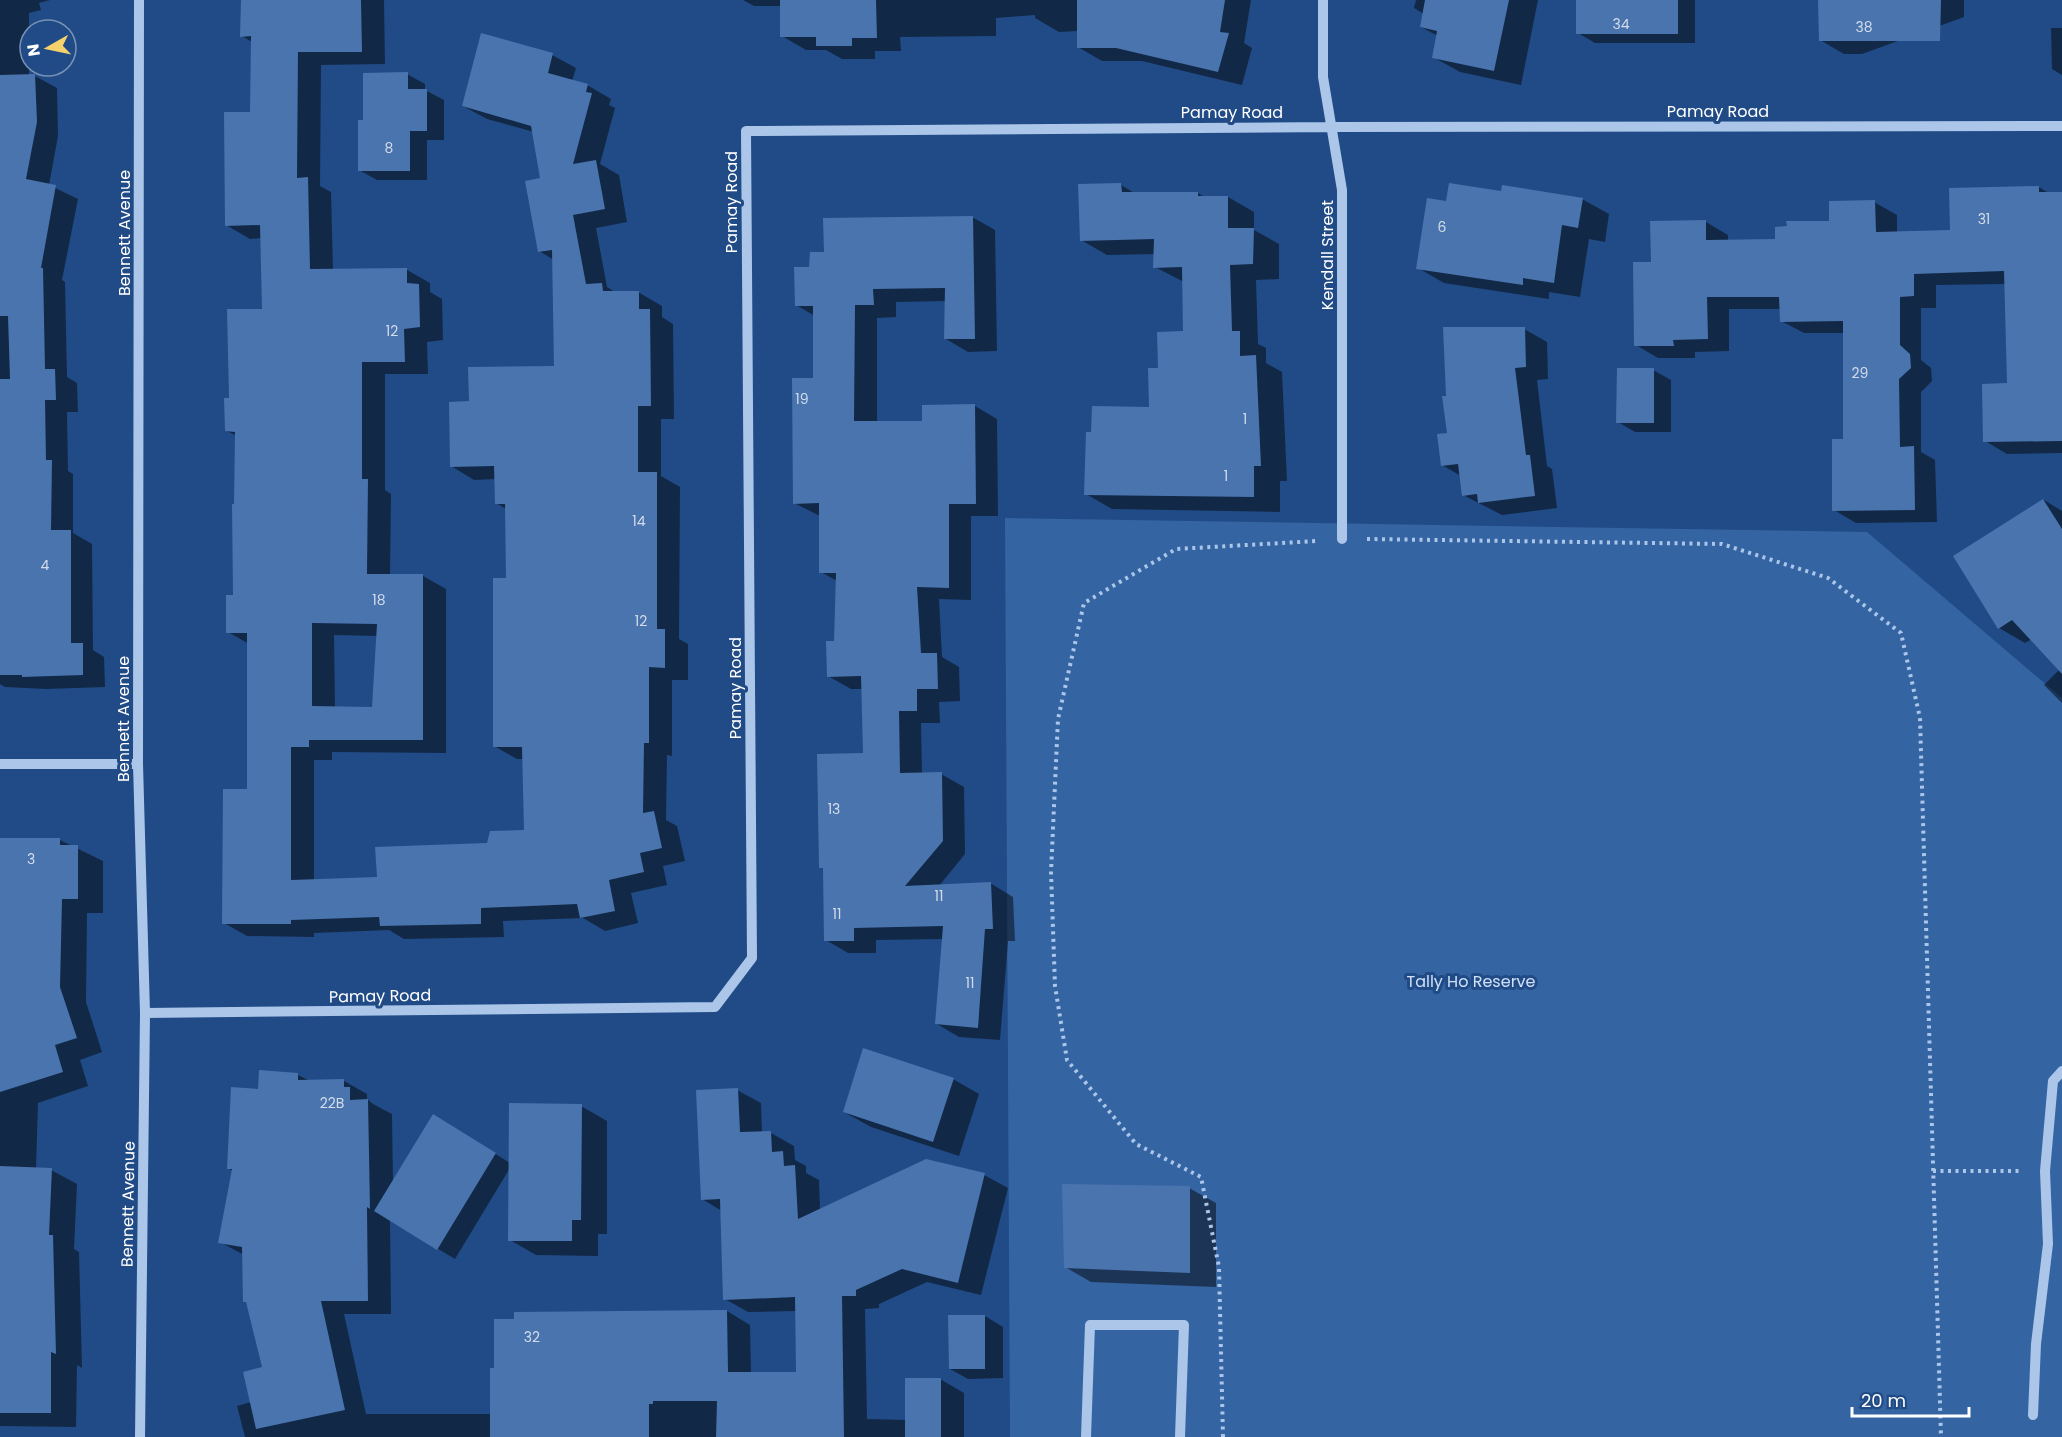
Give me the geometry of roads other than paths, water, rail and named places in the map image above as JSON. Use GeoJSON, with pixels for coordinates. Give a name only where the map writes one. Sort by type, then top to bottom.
{"type":"FeatureCollection","features":[{"type":"Feature","properties":{"kind":"street","name":"Bennett Avenue"},"geometry":{"type":"LineString","coordinates":[[139,0],[138,764],[145,1013],[140,1437]]}},
{"type":"Feature","properties":{"kind":"street","name":"Kendall Street"},"geometry":{"type":"LineString","coordinates":[[1323,0],[1323,77],[1342,190],[1342,539]]}},
{"type":"Feature","properties":{"kind":"street","name":"Pamay Road"},"geometry":{"type":"LineString","coordinates":[[145,1013],[715,1007],[752,958],[746,131],[2062,126]]}},
{"type":"Feature","properties":{"kind":"street"},"geometry":{"type":"LineString","coordinates":[[0,764],[138,764]]}},
{"type":"Feature","properties":{"kind":"street"},"geometry":{"type":"LineString","coordinates":[[2033,1414],[2036,1344],[2048,1244],[2045,1171],[2053,1081],[2062,1071]]}},
{"type":"Feature","properties":{"kind":"street"},"geometry":{"type":"LineString","coordinates":[[1086,1437],[1090,1325],[1184,1325],[1180,1437]]}},
{"type":"Feature","properties":{"kind":"park label","name":"Tally Ho Reserve"},"geometry":{"type":"Point","coordinates":[1471,981]}}]}
